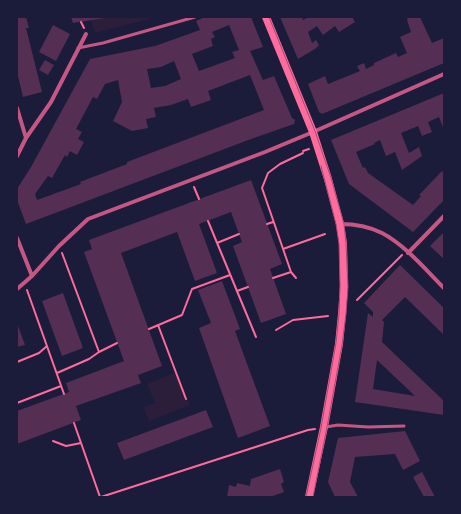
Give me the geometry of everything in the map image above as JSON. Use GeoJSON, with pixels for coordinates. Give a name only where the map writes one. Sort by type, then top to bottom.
{"type":"FeatureCollection","features":[{"type":"Feature","properties":{"kind":"main road"},"geometry":{"type":"LineString","coordinates":[[266,17],[313,132],[328,179],[340,224],[343,243],[344,286],[339,344],[324,427],[309,497]]}},
{"type":"Feature","properties":{"kind":"street"},"geometry":{"type":"LineString","coordinates":[[17,156],[26,138],[51,102],[86,34]]}},
{"type":"Feature","properties":{"kind":"street"},"geometry":{"type":"LineString","coordinates":[[17,290],[88,218],[265,152],[444,74]]}},
{"type":"Feature","properties":{"kind":"street"},"geometry":{"type":"LineString","coordinates":[[17,108],[26,138]]}},
{"type":"Feature","properties":{"kind":"street"},"geometry":{"type":"LineString","coordinates":[[407,252],[444,216]]}},
{"type":"Feature","properties":{"kind":"street"},"geometry":{"type":"LineString","coordinates":[[340,224],[352,224],[381,232],[407,252],[444,288]]}},
{"type":"Feature","properties":{"kind":"street"},"geometry":{"type":"LineString","coordinates":[[17,238],[32,276]]}},
{"type":"Feature","properties":{"kind":"lane"},"geometry":{"type":"LineString","coordinates":[[78,48],[103,43],[195,17]]}},
{"type":"Feature","properties":{"kind":"lane"},"geometry":{"type":"LineString","coordinates":[[324,427],[338,425],[368,427],[404,426]]}},
{"type":"Feature","properties":{"kind":"path"},"geometry":{"type":"LineString","coordinates":[[296,278],[291,272],[262,188],[268,173],[280,164],[303,153]]}},
{"type":"Feature","properties":{"kind":"path"},"geometry":{"type":"LineString","coordinates":[[191,180],[199,199]]}},
{"type":"Feature","properties":{"kind":"path"},"geometry":{"type":"LineString","coordinates":[[208,221],[256,337]]}},
{"type":"Feature","properties":{"kind":"path"},"geometry":{"type":"LineString","coordinates":[[267,224],[273,222]]}},
{"type":"Feature","properties":{"kind":"path"},"geometry":{"type":"LineString","coordinates":[[216,242],[239,234]]}},
{"type":"Feature","properties":{"kind":"path"},"geometry":{"type":"LineString","coordinates":[[283,250],[325,234]]}},
{"type":"Feature","properties":{"kind":"path"},"geometry":{"type":"LineString","coordinates":[[59,246],[99,352]]}},
{"type":"Feature","properties":{"kind":"path"},"geometry":{"type":"LineString","coordinates":[[357,300],[407,252]]}},
{"type":"Feature","properties":{"kind":"path"},"geometry":{"type":"LineString","coordinates":[[273,278],[291,272]]}},
{"type":"Feature","properties":{"kind":"path"},"geometry":{"type":"LineString","coordinates":[[149,329],[182,315],[192,289],[230,275]]}},
{"type":"Feature","properties":{"kind":"path"},"geometry":{"type":"LineString","coordinates":[[24,284],[64,394]]}},
{"type":"Feature","properties":{"kind":"path"},"geometry":{"type":"LineString","coordinates":[[236,291],[248,287]]}},
{"type":"Feature","properties":{"kind":"path"},"geometry":{"type":"LineString","coordinates":[[276,330],[293,320],[328,316]]}},
{"type":"Feature","properties":{"kind":"path"},"geometry":{"type":"LineString","coordinates":[[158,325],[186,399]]}},
{"type":"Feature","properties":{"kind":"path"},"geometry":{"type":"LineString","coordinates":[[57,373],[89,359],[117,343]]}},
{"type":"Feature","properties":{"kind":"path"},"geometry":{"type":"LineString","coordinates":[[17,362],[40,353],[47,346]]}},
{"type":"Feature","properties":{"kind":"path"},"geometry":{"type":"LineString","coordinates":[[17,403],[62,386]]}},
{"type":"Feature","properties":{"kind":"path"},"geometry":{"type":"LineString","coordinates":[[74,423],[100,497],[308,430],[324,427]]}},
{"type":"Feature","properties":{"kind":"path"},"geometry":{"type":"LineString","coordinates":[[53,441],[66,446],[81,443]]}},
{"type":"Feature","properties":{"kind":"shaded area"},"geometry":{"type":"Polygon","coordinates":[[[110,17],[157,17],[95,33],[91,20],[110,17]]]}},
{"type":"Feature","properties":{"kind":"shaded area"},"geometry":{"type":"Polygon","coordinates":[[[177,372],[190,405],[149,421],[143,407],[155,403],[147,384],[177,372]]]}},
{"type":"Feature","properties":{"kind":"building"},"geometry":{"type":"Polygon","coordinates":[[[17,17],[26,17],[29,28],[26,28],[42,92],[23,97],[17,72],[17,17]]]}},
{"type":"Feature","properties":{"kind":"building"},"geometry":{"type":"Polygon","coordinates":[[[71,17],[105,17],[105,18],[73,23],[71,17]]]}},
{"type":"Feature","properties":{"kind":"building"},"geometry":{"type":"Polygon","coordinates":[[[205,17],[251,17],[263,47],[250,51],[263,80],[274,76],[292,118],[295,120],[294,124],[26,224],[17,200],[17,189],[31,167],[90,59],[155,46],[200,30],[196,21],[205,17]],[[229,25],[212,32],[215,37],[211,39],[213,46],[192,54],[199,71],[235,58],[232,52],[239,50],[229,25]],[[174,61],[161,67],[147,69],[151,88],[165,86],[181,79],[174,61]],[[250,75],[208,91],[211,100],[191,107],[188,99],[171,105],[154,108],[156,117],[146,119],[148,128],[132,131],[113,121],[122,102],[118,80],[105,84],[97,99],[93,97],[76,129],[82,132],[78,139],[84,142],[77,155],[70,151],[67,157],[65,155],[52,178],[48,176],[35,194],[37,200],[81,184],[80,182],[127,164],[127,162],[264,110],[250,75]]]}},
{"type":"Feature","properties":{"kind":"building"},"geometry":{"type":"Polygon","coordinates":[[[280,17],[302,17],[303,20],[307,17],[352,17],[355,22],[339,32],[335,26],[323,35],[317,26],[308,32],[312,43],[316,40],[319,45],[298,59],[280,17]]]}},
{"type":"Feature","properties":{"kind":"building"},"geometry":{"type":"Polygon","coordinates":[[[406,17],[420,17],[432,43],[444,38],[444,63],[322,114],[319,112],[308,84],[325,76],[328,84],[360,71],[357,66],[364,63],[366,69],[374,65],[374,63],[396,53],[398,57],[407,53],[400,37],[411,32],[406,17]]]}},
{"type":"Feature","properties":{"kind":"building"},"geometry":{"type":"Polygon","coordinates":[[[53,25],[70,34],[56,61],[39,52],[53,25]]]}},
{"type":"Feature","properties":{"kind":"building"},"geometry":{"type":"Polygon","coordinates":[[[45,60],[54,65],[48,75],[39,70],[45,60]]]}},
{"type":"Feature","properties":{"kind":"building"},"geometry":{"type":"Polygon","coordinates":[[[444,93],[444,130],[439,117],[428,122],[432,132],[422,136],[418,126],[401,133],[409,153],[419,147],[422,156],[402,170],[395,152],[386,156],[380,140],[374,143],[375,144],[356,152],[363,168],[365,167],[368,173],[413,205],[421,196],[419,195],[441,172],[444,171],[444,200],[413,232],[349,184],[331,140],[444,93]]]}},
{"type":"Feature","properties":{"kind":"building"},"geometry":{"type":"Polygon","coordinates":[[[251,180],[282,264],[270,269],[286,314],[261,323],[233,246],[242,242],[231,212],[199,224],[217,273],[195,281],[177,232],[121,253],[162,366],[138,375],[141,383],[76,406],[81,420],[17,444],[17,411],[69,392],[66,383],[124,361],[84,252],[92,249],[89,240],[251,180]]]}},
{"type":"Feature","properties":{"kind":"building"},"geometry":{"type":"Polygon","coordinates":[[[444,232],[444,259],[430,246],[444,232]]]}},
{"type":"Feature","properties":{"kind":"building"},"geometry":{"type":"Polygon","coordinates":[[[400,265],[444,308],[444,335],[405,297],[382,320],[384,322],[382,342],[444,401],[444,415],[355,402],[368,313],[373,317],[373,312],[364,303],[400,265]],[[377,360],[373,389],[415,396],[377,360]]]}},
{"type":"Feature","properties":{"kind":"building"},"geometry":{"type":"Polygon","coordinates":[[[222,281],[240,329],[235,331],[270,426],[238,438],[199,328],[211,323],[198,290],[222,281]]]}},
{"type":"Feature","properties":{"kind":"building"},"geometry":{"type":"Polygon","coordinates":[[[63,293],[83,348],[62,356],[42,301],[63,293]]]}},
{"type":"Feature","properties":{"kind":"building"},"geometry":{"type":"Polygon","coordinates":[[[17,323],[25,345],[17,347],[17,323]]]}},
{"type":"Feature","properties":{"kind":"building"},"geometry":{"type":"Polygon","coordinates":[[[206,410],[213,427],[124,460],[117,443],[206,410]]]}},
{"type":"Feature","properties":{"kind":"building"},"geometry":{"type":"Polygon","coordinates":[[[405,431],[420,461],[403,470],[395,454],[355,457],[350,482],[358,497],[335,497],[328,482],[338,438],[405,431]]]}},
{"type":"Feature","properties":{"kind":"building"},"geometry":{"type":"Polygon","coordinates":[[[280,469],[284,482],[281,484],[284,492],[270,497],[227,497],[229,485],[236,487],[237,483],[250,486],[251,479],[280,469]]]}},
{"type":"Feature","properties":{"kind":"building"},"geometry":{"type":"Polygon","coordinates":[[[422,472],[435,497],[424,497],[413,477],[422,472]]]}},
{"type":"Feature","properties":{"kind":"tram line"},"geometry":{"type":"LineString","coordinates":[[269,17],[315,131],[331,178],[344,224],[346,243],[348,287],[342,345],[313,497]]}},
{"type":"Feature","properties":{"kind":"tram line"},"geometry":{"type":"LineString","coordinates":[[306,497],[321,428],[336,343],[339,314],[339,244],[336,224],[321,166]]}}]}
